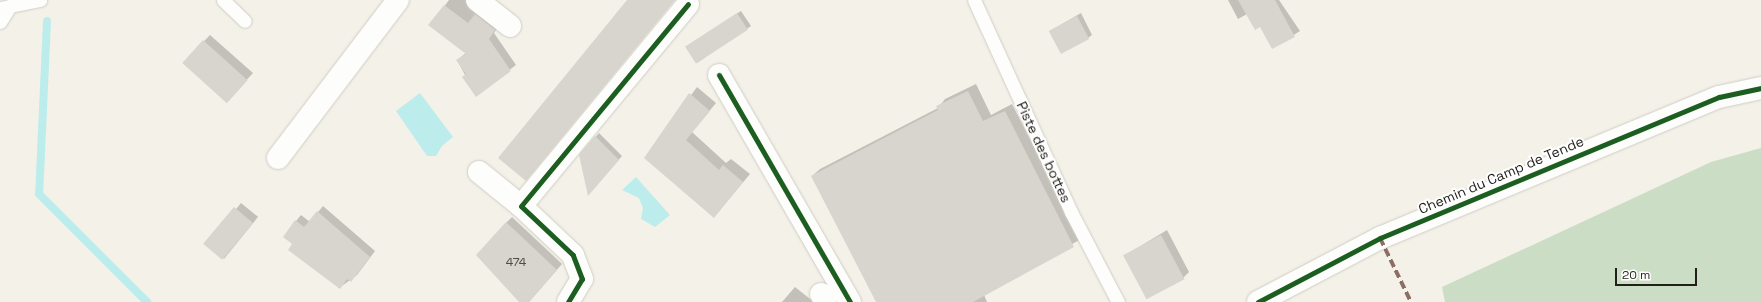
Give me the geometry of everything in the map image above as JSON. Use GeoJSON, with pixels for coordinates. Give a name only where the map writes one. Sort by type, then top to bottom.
{"type":"FeatureCollection","features":[{"type":"Feature","properties":{"kind":"street"},"geometry":{"type":"LineString","coordinates":[[278,158],[398,0]]}},
{"type":"Feature","properties":{"kind":"street"},"geometry":{"type":"LineString","coordinates":[[477,0],[510,26]]}},
{"type":"Feature","properties":{"kind":"street"},"geometry":{"type":"LineString","coordinates":[[520,206],[688,4]]}},
{"type":"Feature","properties":{"kind":"street"},"geometry":{"type":"LineString","coordinates":[[719,75],[850,302]]}},
{"type":"Feature","properties":{"kind":"street","name":"Chemin du Camp de Tende"},"geometry":{"type":"LineString","coordinates":[[1258,302],[1380,238],[1719,97],[1761,88]]}},
{"type":"Feature","properties":{"kind":"street"},"geometry":{"type":"LineString","coordinates":[[479,172],[520,206],[573,255],[582,279],[568,302]]}},
{"type":"Feature","properties":{"kind":"lane"},"geometry":{"type":"LineString","coordinates":[[0,22],[5,7],[40,0]]}},
{"type":"Feature","properties":{"kind":"lane"},"geometry":{"type":"LineString","coordinates":[[223,0],[245,21]]}},
{"type":"Feature","properties":{"kind":"lane","name":"Piste des bottes"},"geometry":{"type":"LineString","coordinates":[[974,0],[1071,212],[1118,302]]}},
{"type":"Feature","properties":{"kind":"green space"},"geometry":{"type":"Polygon","coordinates":[[[1761,148],[1761,302],[1445,302],[1442,287],[1711,162],[1761,148]]]}},
{"type":"Feature","properties":{"kind":"water"},"geometry":{"type":"Polygon","coordinates":[[[420,93],[453,137],[442,146],[436,156],[427,156],[396,111],[420,93]]]}},
{"type":"Feature","properties":{"kind":"water"},"geometry":{"type":"Polygon","coordinates":[[[636,177],[670,215],[655,227],[641,219],[643,208],[639,198],[622,190],[636,177]]]}},
{"type":"Feature","properties":{"kind":"building"},"geometry":{"type":"Polygon","coordinates":[[[627,0],[675,0],[526,181],[498,158],[627,0]]]}},
{"type":"Feature","properties":{"kind":"building"},"geometry":{"type":"Polygon","coordinates":[[[1238,0],[1275,0],[1295,37],[1272,49],[1260,27],[1255,30],[1238,0]]]}},
{"type":"Feature","properties":{"kind":"building"},"geometry":{"type":"Polygon","coordinates":[[[444,5],[468,23],[475,14],[495,30],[489,39],[511,71],[476,97],[462,77],[466,74],[456,60],[466,54],[428,25],[444,5]]]}},
{"type":"Feature","properties":{"kind":"building"},"geometry":{"type":"Polygon","coordinates":[[[737,13],[748,30],[696,64],[685,47],[737,13]]]}},
{"type":"Feature","properties":{"kind":"building"},"geometry":{"type":"Polygon","coordinates":[[[1077,16],[1089,39],[1061,54],[1049,31],[1077,16]]]}},
{"type":"Feature","properties":{"kind":"building"},"geometry":{"type":"Polygon","coordinates":[[[203,40],[248,80],[227,103],[182,63],[203,40]]]}},
{"type":"Feature","properties":{"kind":"building"},"geometry":{"type":"Polygon","coordinates":[[[968,91],[983,121],[1005,111],[1074,247],[973,302],[876,302],[811,176],[938,110],[936,106],[968,91]]]}},
{"type":"Feature","properties":{"kind":"building"},"geometry":{"type":"Polygon","coordinates":[[[689,93],[710,111],[686,140],[719,170],[723,165],[743,182],[714,218],[644,158],[689,93]]]}},
{"type":"Feature","properties":{"kind":"building"},"geometry":{"type":"Polygon","coordinates":[[[595,136],[619,160],[588,196],[579,155],[595,136]]]}},
{"type":"Feature","properties":{"kind":"building"},"geometry":{"type":"Polygon","coordinates":[[[234,207],[253,223],[222,260],[203,244],[234,207]]]}},
{"type":"Feature","properties":{"kind":"building"},"geometry":{"type":"Polygon","coordinates":[[[317,211],[370,257],[351,282],[347,279],[340,289],[288,250],[292,244],[283,237],[295,220],[304,227],[317,211]]]}},
{"type":"Feature","properties":{"kind":"building"},"geometry":{"type":"Polygon","coordinates":[[[506,222],[557,270],[529,302],[519,302],[476,255],[506,222]]]}},
{"type":"Feature","properties":{"kind":"building"},"geometry":{"type":"Polygon","coordinates":[[[1161,235],[1184,279],[1147,299],[1123,255],[1161,235]]]}},
{"type":"Feature","properties":{"kind":"waterway"},"geometry":{"type":"LineString","coordinates":[[47,21],[39,194],[147,302]]}},
{"type":"Feature","properties":{"kind":"marked path"},"geometry":{"type":"LineString","coordinates":[[1380,238],[1411,302]]}},
{"type":"Feature","properties":{"kind":"cycle path"},"geometry":{"type":"LineString","coordinates":[[568,302],[582,279],[573,255],[521,206],[688,4]]}},
{"type":"Feature","properties":{"kind":"cycle path"},"geometry":{"type":"LineString","coordinates":[[719,75],[850,302]]}},
{"type":"Feature","properties":{"kind":"cycle path"},"geometry":{"type":"LineString","coordinates":[[1258,302],[1380,238],[1719,97],[1761,88]]}}]}
